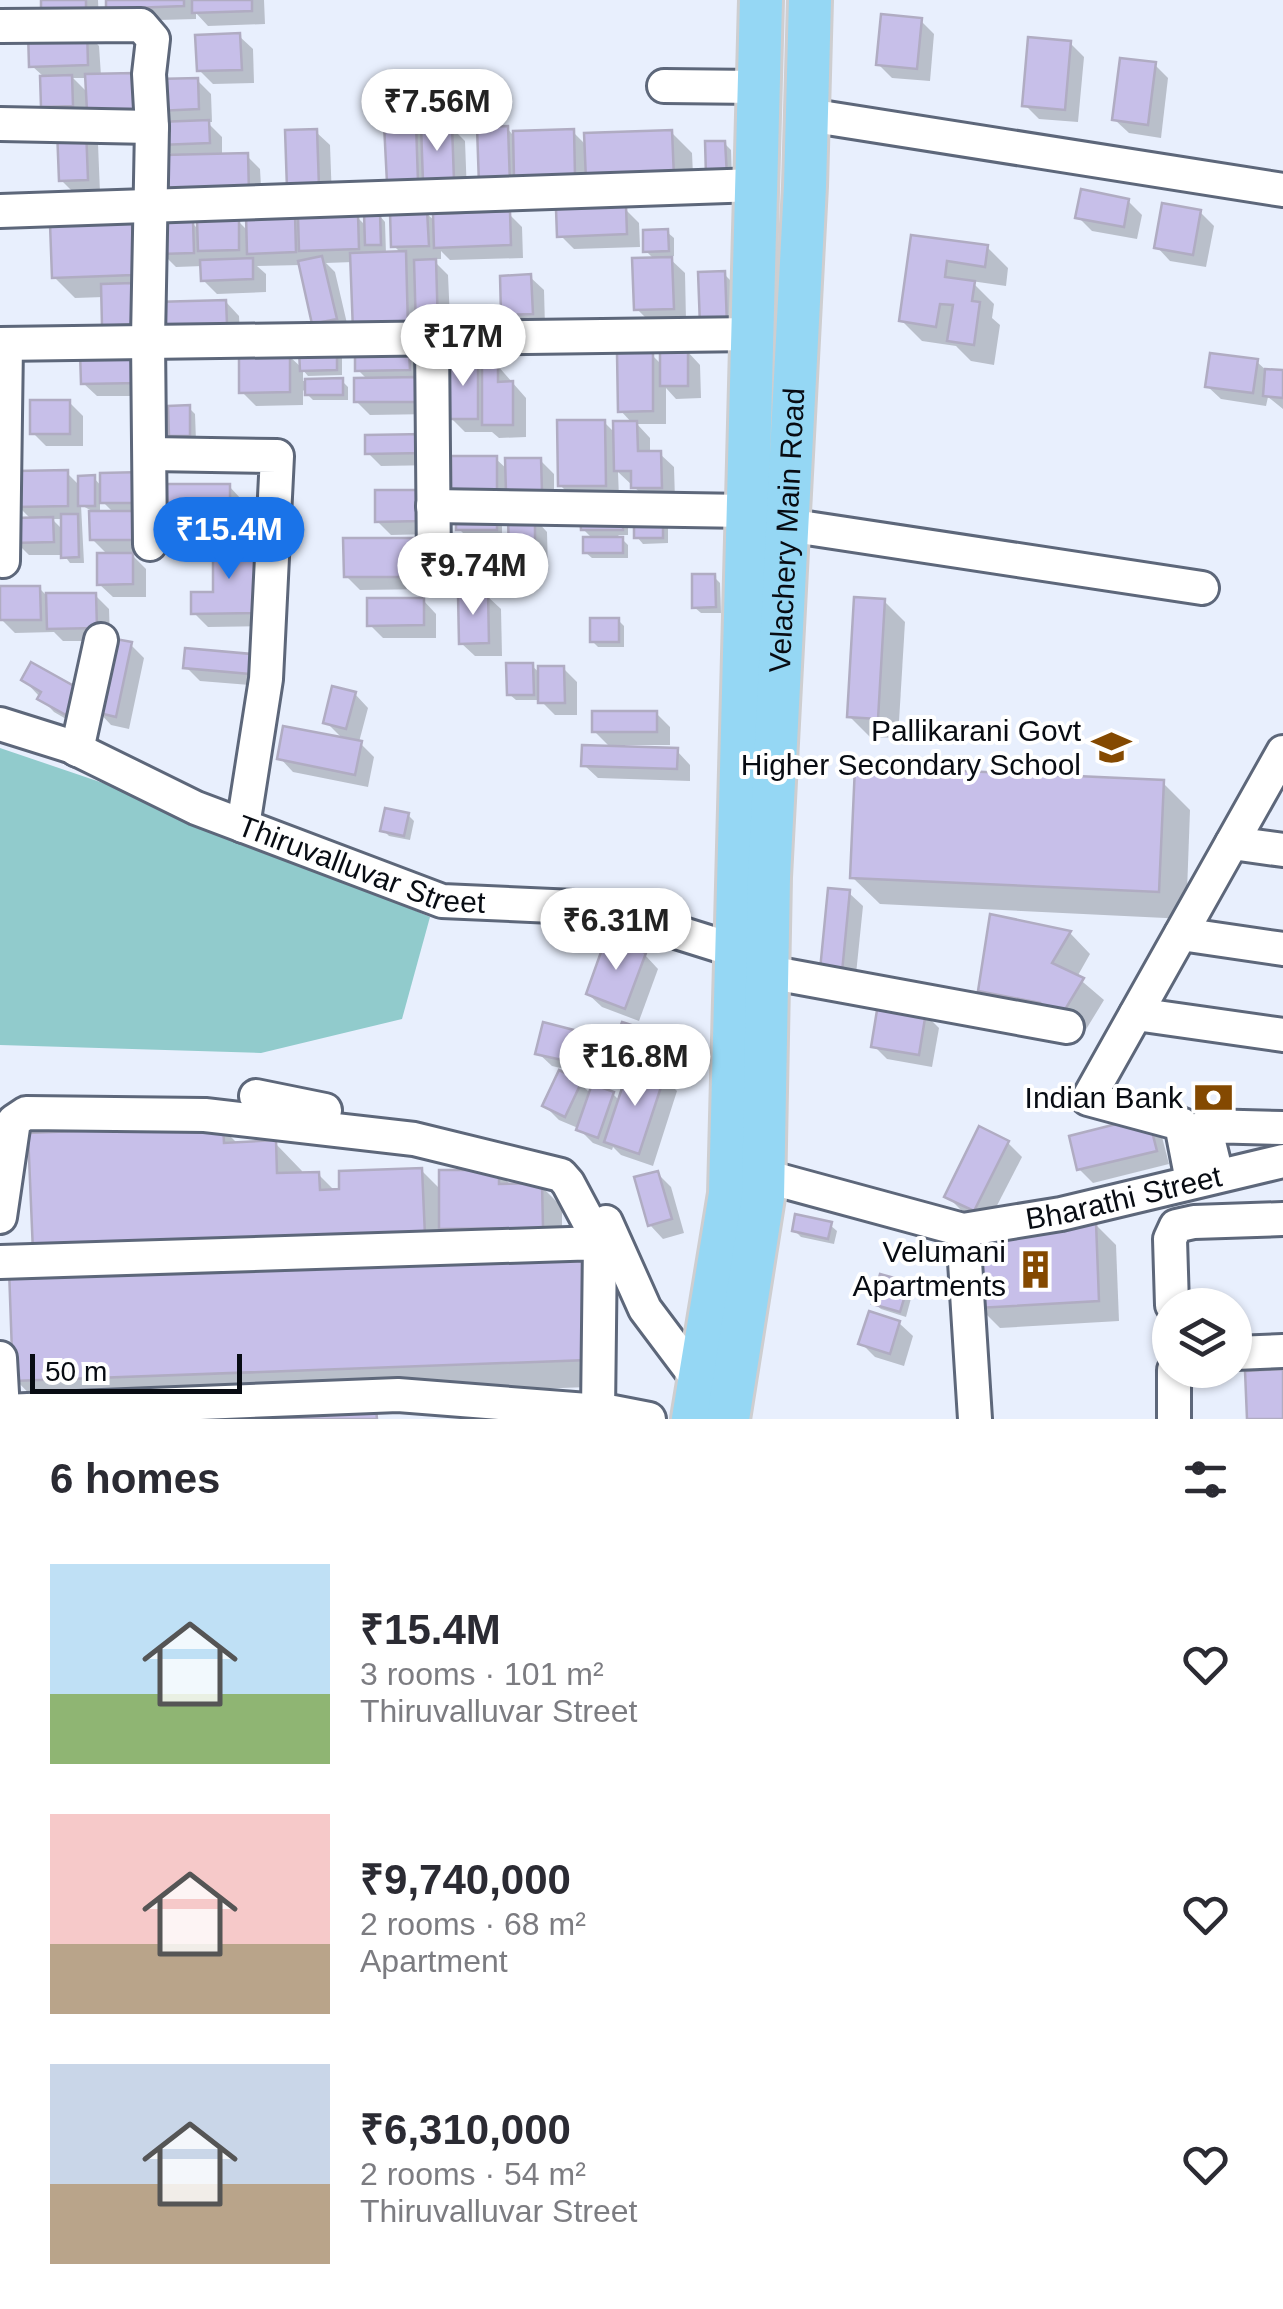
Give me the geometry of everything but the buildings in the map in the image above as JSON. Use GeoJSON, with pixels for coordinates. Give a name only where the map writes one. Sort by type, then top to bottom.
{"type":"FeatureCollection","features":[{"type":"Feature","properties":{"kind":"main road","name":"Velachery Main Road"},"geometry":{"type":"LineString","coordinates":[[728,1419],[763,1198],[747,1175],[752,961],[769,877],[768,518],[753,334],[761,0]]}},
{"type":"Feature","properties":{"kind":"main road","name":"Velachery Main Road"},"geometry":{"type":"LineString","coordinates":[[768,518],[808,115],[810,0]]}},
{"type":"Feature","properties":{"kind":"main road","name":"Velachery Main Road"},"geometry":{"type":"LineString","coordinates":[[696,1400],[730,1194],[747,1175]]}},
{"type":"Feature","properties":{"kind":"street"},"geometry":{"type":"LineString","coordinates":[[0,26],[141,25],[153,39],[149,74],[150,544]]}},
{"type":"Feature","properties":{"kind":"street"},"geometry":{"type":"LineString","coordinates":[[664,86],[759,86]]}},
{"type":"Feature","properties":{"kind":"street"},"geometry":{"type":"LineString","coordinates":[[808,115],[1283,190]]}},
{"type":"Feature","properties":{"kind":"street"},"geometry":{"type":"LineString","coordinates":[[0,124],[152,126]]}},
{"type":"Feature","properties":{"kind":"street"},"geometry":{"type":"LineString","coordinates":[[0,211],[757,185]]}},
{"type":"Feature","properties":{"kind":"street"},"geometry":{"type":"LineString","coordinates":[[2,561],[3,344],[753,334]]}},
{"type":"Feature","properties":{"kind":"street"},"geometry":{"type":"LineString","coordinates":[[432,338],[434,567]]}},
{"type":"Feature","properties":{"kind":"street"},"geometry":{"type":"LineString","coordinates":[[150,454],[278,456],[266,678],[243,826]]}},
{"type":"Feature","properties":{"kind":"street"},"geometry":{"type":"LineString","coordinates":[[433,506],[768,518],[1202,588]]}},
{"type":"Feature","properties":{"kind":"street"},"geometry":{"type":"LineString","coordinates":[[77,750],[101,640]]}},
{"type":"Feature","properties":{"kind":"street","name":"Thiruvalluvar Street"},"geometry":{"type":"LineString","coordinates":[[0,724],[77,750],[196,808],[442,901],[622,915],[752,961],[1067,1027]]}},
{"type":"Feature","properties":{"kind":"street"},"geometry":{"type":"LineString","coordinates":[[1283,752],[1088,1099],[1193,1125],[1283,1128]]}},
{"type":"Feature","properties":{"kind":"street"},"geometry":{"type":"LineString","coordinates":[[1232,843],[1283,850]]}},
{"type":"Feature","properties":{"kind":"street"},"geometry":{"type":"LineString","coordinates":[[1181,934],[1283,949]]}},
{"type":"Feature","properties":{"kind":"street"},"geometry":{"type":"LineString","coordinates":[[1136,1014],[1283,1035]]}},
{"type":"Feature","properties":{"kind":"street"},"geometry":{"type":"LineString","coordinates":[[256,1096],[570,1158],[588,1180],[645,1309],[696,1400]]}},
{"type":"Feature","properties":{"kind":"street"},"geometry":{"type":"LineString","coordinates":[[0,1217],[14,1120],[26,1112],[205,1116],[414,1140],[560,1175],[600,1243],[598,1412]]}},
{"type":"Feature","properties":{"kind":"street"},"geometry":{"type":"LineString","coordinates":[[1193,1125],[1204,1178]]}},
{"type":"Feature","properties":{"kind":"street","name":"Bharathi Street"},"geometry":{"type":"LineString","coordinates":[[747,1175],[963,1230],[1061,1214],[1283,1160]]}},
{"type":"Feature","properties":{"kind":"street"},"geometry":{"type":"LineString","coordinates":[[1171,1288],[1170,1238],[1176,1226],[1283,1219]]}},
{"type":"Feature","properties":{"kind":"street"},"geometry":{"type":"LineString","coordinates":[[963,1230],[976,1419]]}},
{"type":"Feature","properties":{"kind":"street"},"geometry":{"type":"LineString","coordinates":[[0,1262],[600,1243]]}},
{"type":"Feature","properties":{"kind":"street"},"geometry":{"type":"LineString","coordinates":[[1252,1352],[1283,1351]]}},
{"type":"Feature","properties":{"kind":"street"},"geometry":{"type":"LineString","coordinates":[[0,1358],[4,1415],[398,1407],[598,1412],[649,1419]]}},
{"type":"Feature","properties":{"kind":"street"},"geometry":{"type":"LineString","coordinates":[[1174,1388],[1174,1419]]}},
{"type":"Feature","properties":{"kind":"shaded area"},"geometry":{"type":"Polygon","coordinates":[[[0,748],[159,802],[430,917],[402,1019],[261,1053],[0,1045],[0,748]]]}},
{"type":"Feature","properties":{"kind":"place","name":"Pallikarani Govt Higher Secondary School"},"geometry":{"type":"Point","coordinates":[1111,748]}},
{"type":"Feature","properties":{"kind":"place","name":"Indian Bank"},"geometry":{"type":"Point","coordinates":[1213,1098]}},
{"type":"Feature","properties":{"kind":"place","name":"Velumani Apartments"},"geometry":{"type":"Point","coordinates":[1036,1269]}}]}
